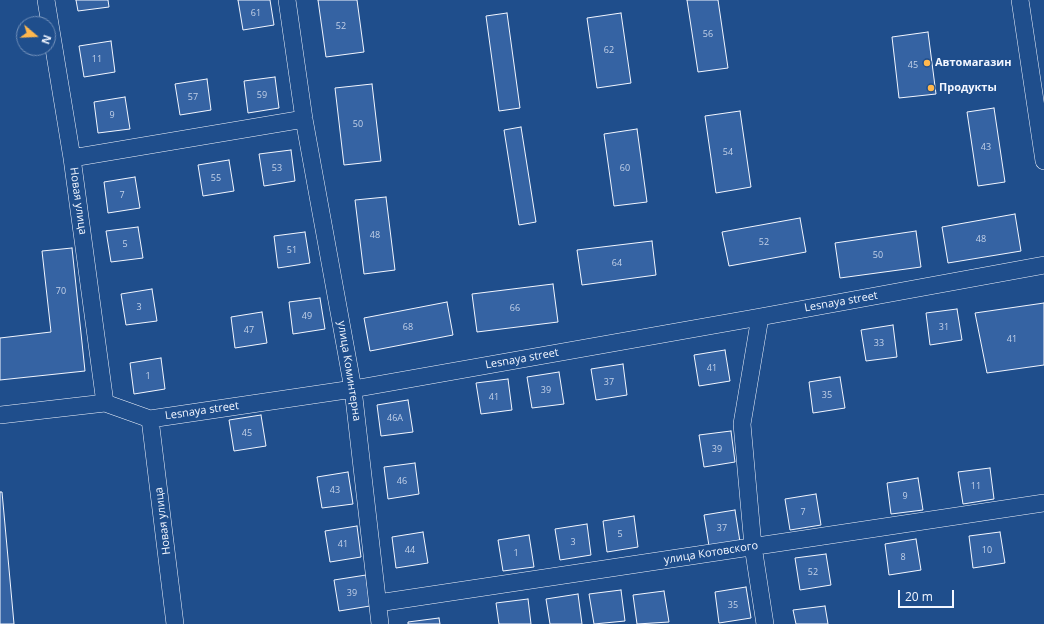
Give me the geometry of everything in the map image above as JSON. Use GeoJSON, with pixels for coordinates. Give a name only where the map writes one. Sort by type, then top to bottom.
{"type":"FeatureCollection","features":[{"type":"Feature","properties":{"kind":"street","name":"Новая улица"},"geometry":{"type":"LineString","coordinates":[[46,0],[72,158],[105,403]]}},
{"type":"Feature","properties":{"kind":"street","name":"улица Коминтерна"},"geometry":{"type":"LineString","coordinates":[[287,0],[304,119],[353,389],[380,624]]}},
{"type":"Feature","properties":{"kind":"street"},"geometry":{"type":"LineString","coordinates":[[1020,0],[1044,161]]}},
{"type":"Feature","properties":{"kind":"street"},"geometry":{"type":"LineString","coordinates":[[72,158],[304,119]]}},
{"type":"Feature","properties":{"kind":"street","name":"Lesnaya street"},"geometry":{"type":"LineString","coordinates":[[0,415],[105,403],[150,419],[353,389],[760,318],[1044,265]]}},
{"type":"Feature","properties":{"kind":"street"},"geometry":{"type":"LineString","coordinates":[[760,318],[742,424],[753,546],[765,624]]}},
{"type":"Feature","properties":{"kind":"street","name":"Новая улица"},"geometry":{"type":"LineString","coordinates":[[150,419],[175,624]]}},
{"type":"Feature","properties":{"kind":"street","name":"улица Котовского"},"geometry":{"type":"LineString","coordinates":[[378,603],[1044,503]]}},
{"type":"Feature","properties":{"kind":"building"},"geometry":{"type":"Polygon","coordinates":[[[76,0],[108,0],[109,7],[78,11],[76,0]]]}},
{"type":"Feature","properties":{"kind":"building"},"geometry":{"type":"Polygon","coordinates":[[[238,0],[270,0],[274,25],[243,30],[238,0]]]}},
{"type":"Feature","properties":{"kind":"building"},"geometry":{"type":"Polygon","coordinates":[[[318,0],[357,0],[364,52],[326,57],[318,0]]]}},
{"type":"Feature","properties":{"kind":"building"},"geometry":{"type":"Polygon","coordinates":[[[687,0],[718,0],[728,68],[698,72],[687,0]]]}},
{"type":"Feature","properties":{"kind":"building"},"geometry":{"type":"Polygon","coordinates":[[[507,13],[520,108],[499,111],[486,16],[507,13]]]}},
{"type":"Feature","properties":{"kind":"building"},"geometry":{"type":"Polygon","coordinates":[[[621,13],[631,83],[597,88],[587,18],[621,13]]]}},
{"type":"Feature","properties":{"kind":"building"},"geometry":{"type":"Polygon","coordinates":[[[928,32],[936,94],[899,98],[892,37],[928,32]]]}},
{"type":"Feature","properties":{"kind":"building"},"geometry":{"type":"Polygon","coordinates":[[[111,41],[115,72],[84,77],[79,46],[111,41]]]}},
{"type":"Feature","properties":{"kind":"building"},"geometry":{"type":"Polygon","coordinates":[[[275,77],[279,108],[248,113],[244,81],[275,77]]]}},
{"type":"Feature","properties":{"kind":"building"},"geometry":{"type":"Polygon","coordinates":[[[207,79],[211,110],[180,115],[175,84],[207,79]]]}},
{"type":"Feature","properties":{"kind":"building"},"geometry":{"type":"Polygon","coordinates":[[[372,84],[381,161],[344,165],[335,88],[372,84]]]}},
{"type":"Feature","properties":{"kind":"building"},"geometry":{"type":"Polygon","coordinates":[[[125,97],[130,129],[98,133],[94,102],[125,97]]]}},
{"type":"Feature","properties":{"kind":"building"},"geometry":{"type":"Polygon","coordinates":[[[994,108],[1005,182],[978,186],[967,112],[994,108]]]}},
{"type":"Feature","properties":{"kind":"building"},"geometry":{"type":"Polygon","coordinates":[[[740,111],[751,187],[716,193],[705,116],[740,111]]]}},
{"type":"Feature","properties":{"kind":"building"},"geometry":{"type":"Polygon","coordinates":[[[521,127],[536,222],[519,225],[504,130],[521,127]]]}},
{"type":"Feature","properties":{"kind":"building"},"geometry":{"type":"Polygon","coordinates":[[[637,129],[647,202],[614,206],[604,134],[637,129]]]}},
{"type":"Feature","properties":{"kind":"building"},"geometry":{"type":"Polygon","coordinates":[[[291,150],[295,181],[264,186],[259,154],[291,150]]]}},
{"type":"Feature","properties":{"kind":"building"},"geometry":{"type":"Polygon","coordinates":[[[229,160],[234,191],[203,196],[198,165],[229,160]]]}},
{"type":"Feature","properties":{"kind":"building"},"geometry":{"type":"Polygon","coordinates":[[[135,177],[140,208],[108,213],[104,182],[135,177]]]}},
{"type":"Feature","properties":{"kind":"building"},"geometry":{"type":"Polygon","coordinates":[[[386,197],[395,270],[364,274],[355,200],[386,197]]]}},
{"type":"Feature","properties":{"kind":"building"},"geometry":{"type":"Polygon","coordinates":[[[1015,214],[1021,251],[948,263],[942,227],[1015,214]]]}},
{"type":"Feature","properties":{"kind":"building"},"geometry":{"type":"Polygon","coordinates":[[[800,218],[806,252],[729,266],[722,232],[800,218]]]}},
{"type":"Feature","properties":{"kind":"building"},"geometry":{"type":"Polygon","coordinates":[[[138,227],[143,258],[111,262],[106,231],[138,227]]]}},
{"type":"Feature","properties":{"kind":"building"},"geometry":{"type":"Polygon","coordinates":[[[916,231],[921,267],[840,278],[835,243],[916,231]]]}},
{"type":"Feature","properties":{"kind":"building"},"geometry":{"type":"Polygon","coordinates":[[[305,232],[310,263],[278,268],[274,236],[305,232]]]}},
{"type":"Feature","properties":{"kind":"building"},"geometry":{"type":"Polygon","coordinates":[[[652,241],[656,275],[582,285],[577,250],[652,241]]]}},
{"type":"Feature","properties":{"kind":"building"},"geometry":{"type":"Polygon","coordinates":[[[72,248],[85,371],[0,380],[0,338],[51,332],[42,251],[72,248]]]}},
{"type":"Feature","properties":{"kind":"building"},"geometry":{"type":"Polygon","coordinates":[[[553,284],[558,322],[477,332],[472,294],[553,284]]]}},
{"type":"Feature","properties":{"kind":"building"},"geometry":{"type":"Polygon","coordinates":[[[152,289],[157,321],[126,325],[121,294],[152,289]]]}},
{"type":"Feature","properties":{"kind":"building"},"geometry":{"type":"Polygon","coordinates":[[[320,298],[325,329],[293,334],[289,302],[320,298]]]}},
{"type":"Feature","properties":{"kind":"building"},"geometry":{"type":"Polygon","coordinates":[[[447,302],[453,335],[370,351],[364,318],[447,302]]]}},
{"type":"Feature","properties":{"kind":"building"},"geometry":{"type":"Polygon","coordinates":[[[1044,303],[1044,365],[987,373],[975,313],[1044,303]]]}},
{"type":"Feature","properties":{"kind":"building"},"geometry":{"type":"Polygon","coordinates":[[[957,309],[962,340],[930,345],[926,313],[957,309]]]}},
{"type":"Feature","properties":{"kind":"building"},"geometry":{"type":"Polygon","coordinates":[[[262,312],[267,343],[235,348],[231,317],[262,312]]]}},
{"type":"Feature","properties":{"kind":"building"},"geometry":{"type":"Polygon","coordinates":[[[893,325],[897,357],[866,361],[861,330],[893,325]]]}},
{"type":"Feature","properties":{"kind":"building"},"geometry":{"type":"Polygon","coordinates":[[[725,350],[730,381],[699,386],[694,355],[725,350]]]}},
{"type":"Feature","properties":{"kind":"building"},"geometry":{"type":"Polygon","coordinates":[[[161,358],[165,389],[134,394],[130,363],[161,358]]]}},
{"type":"Feature","properties":{"kind":"building"},"geometry":{"type":"Polygon","coordinates":[[[623,364],[627,395],[596,400],[591,369],[623,364]]]}},
{"type":"Feature","properties":{"kind":"building"},"geometry":{"type":"Polygon","coordinates":[[[559,372],[564,404],[532,408],[527,377],[559,372]]]}},
{"type":"Feature","properties":{"kind":"building"},"geometry":{"type":"Polygon","coordinates":[[[840,377],[845,408],[813,413],[809,382],[840,377]]]}},
{"type":"Feature","properties":{"kind":"building"},"geometry":{"type":"Polygon","coordinates":[[[508,379],[512,410],[481,414],[476,383],[508,379]]]}},
{"type":"Feature","properties":{"kind":"building"},"geometry":{"type":"Polygon","coordinates":[[[408,400],[413,432],[381,436],[377,405],[408,400]]]}},
{"type":"Feature","properties":{"kind":"building"},"geometry":{"type":"Polygon","coordinates":[[[261,415],[266,446],[234,451],[229,420],[261,415]]]}},
{"type":"Feature","properties":{"kind":"building"},"geometry":{"type":"Polygon","coordinates":[[[731,431],[735,462],[704,467],[699,435],[731,431]]]}},
{"type":"Feature","properties":{"kind":"building"},"geometry":{"type":"Polygon","coordinates":[[[415,463],[419,494],[388,499],[384,467],[415,463]]]}},
{"type":"Feature","properties":{"kind":"building"},"geometry":{"type":"Polygon","coordinates":[[[990,468],[994,499],[963,504],[958,472],[990,468]]]}},
{"type":"Feature","properties":{"kind":"building"},"geometry":{"type":"Polygon","coordinates":[[[348,472],[353,504],[322,508],[317,477],[348,472]]]}},
{"type":"Feature","properties":{"kind":"building"},"geometry":{"type":"Polygon","coordinates":[[[918,478],[923,510],[891,514],[887,483],[918,478]]]}},
{"type":"Feature","properties":{"kind":"building"},"geometry":{"type":"Polygon","coordinates":[[[0,492],[2,492],[14,624],[0,624],[0,492]]]}},
{"type":"Feature","properties":{"kind":"building"},"geometry":{"type":"Polygon","coordinates":[[[816,494],[821,525],[790,530],[785,499],[816,494]]]}},
{"type":"Feature","properties":{"kind":"building"},"geometry":{"type":"Polygon","coordinates":[[[735,510],[740,542],[709,546],[704,515],[735,510]]]}},
{"type":"Feature","properties":{"kind":"building"},"geometry":{"type":"Polygon","coordinates":[[[634,516],[638,547],[607,552],[603,521],[634,516]]]}},
{"type":"Feature","properties":{"kind":"building"},"geometry":{"type":"Polygon","coordinates":[[[587,524],[591,555],[560,560],[555,529],[587,524]]]}},
{"type":"Feature","properties":{"kind":"building"},"geometry":{"type":"Polygon","coordinates":[[[357,526],[361,557],[330,562],[325,531],[357,526]]]}},
{"type":"Feature","properties":{"kind":"building"},"geometry":{"type":"Polygon","coordinates":[[[423,532],[428,563],[396,568],[392,537],[423,532]]]}},
{"type":"Feature","properties":{"kind":"building"},"geometry":{"type":"Polygon","coordinates":[[[1000,532],[1005,563],[973,568],[969,536],[1000,532]]]}},
{"type":"Feature","properties":{"kind":"building"},"geometry":{"type":"Polygon","coordinates":[[[529,535],[534,567],[503,571],[498,540],[529,535]]]}},
{"type":"Feature","properties":{"kind":"building"},"geometry":{"type":"Polygon","coordinates":[[[916,539],[921,570],[889,575],[885,544],[916,539]]]}},
{"type":"Feature","properties":{"kind":"building"},"geometry":{"type":"Polygon","coordinates":[[[826,554],[831,585],[800,590],[795,558],[826,554]]]}},
{"type":"Feature","properties":{"kind":"building"},"geometry":{"type":"Polygon","coordinates":[[[366,575],[370,606],[339,611],[334,580],[366,575]]]}},
{"type":"Feature","properties":{"kind":"building"},"geometry":{"type":"Polygon","coordinates":[[[746,587],[751,618],[719,623],[715,592],[746,587]]]}},
{"type":"Feature","properties":{"kind":"building"},"geometry":{"type":"Polygon","coordinates":[[[621,590],[625,621],[594,624],[589,594],[621,590]]]}},
{"type":"Feature","properties":{"kind":"building"},"geometry":{"type":"Polygon","coordinates":[[[664,591],[669,622],[637,624],[633,595],[664,591]]]}},
{"type":"Feature","properties":{"kind":"building"},"geometry":{"type":"Polygon","coordinates":[[[578,594],[582,624],[550,624],[546,599],[578,594]]]}},
{"type":"Feature","properties":{"kind":"building"},"geometry":{"type":"Polygon","coordinates":[[[528,599],[531,624],[499,624],[496,603],[528,599]]]}},
{"type":"Feature","properties":{"kind":"building"},"geometry":{"type":"Polygon","coordinates":[[[825,606],[828,624],[796,624],[793,610],[825,606]]]}},
{"type":"Feature","properties":{"kind":"building"},"geometry":{"type":"Polygon","coordinates":[[[439,618],[440,624],[408,624],[408,622],[439,618]]]}},
{"type":"Feature","properties":{"kind":"place","name":"Автомагазин"},"geometry":{"type":"Point","coordinates":[927,63]}},
{"type":"Feature","properties":{"kind":"place","name":"Продукты"},"geometry":{"type":"Point","coordinates":[931,88]}}]}
